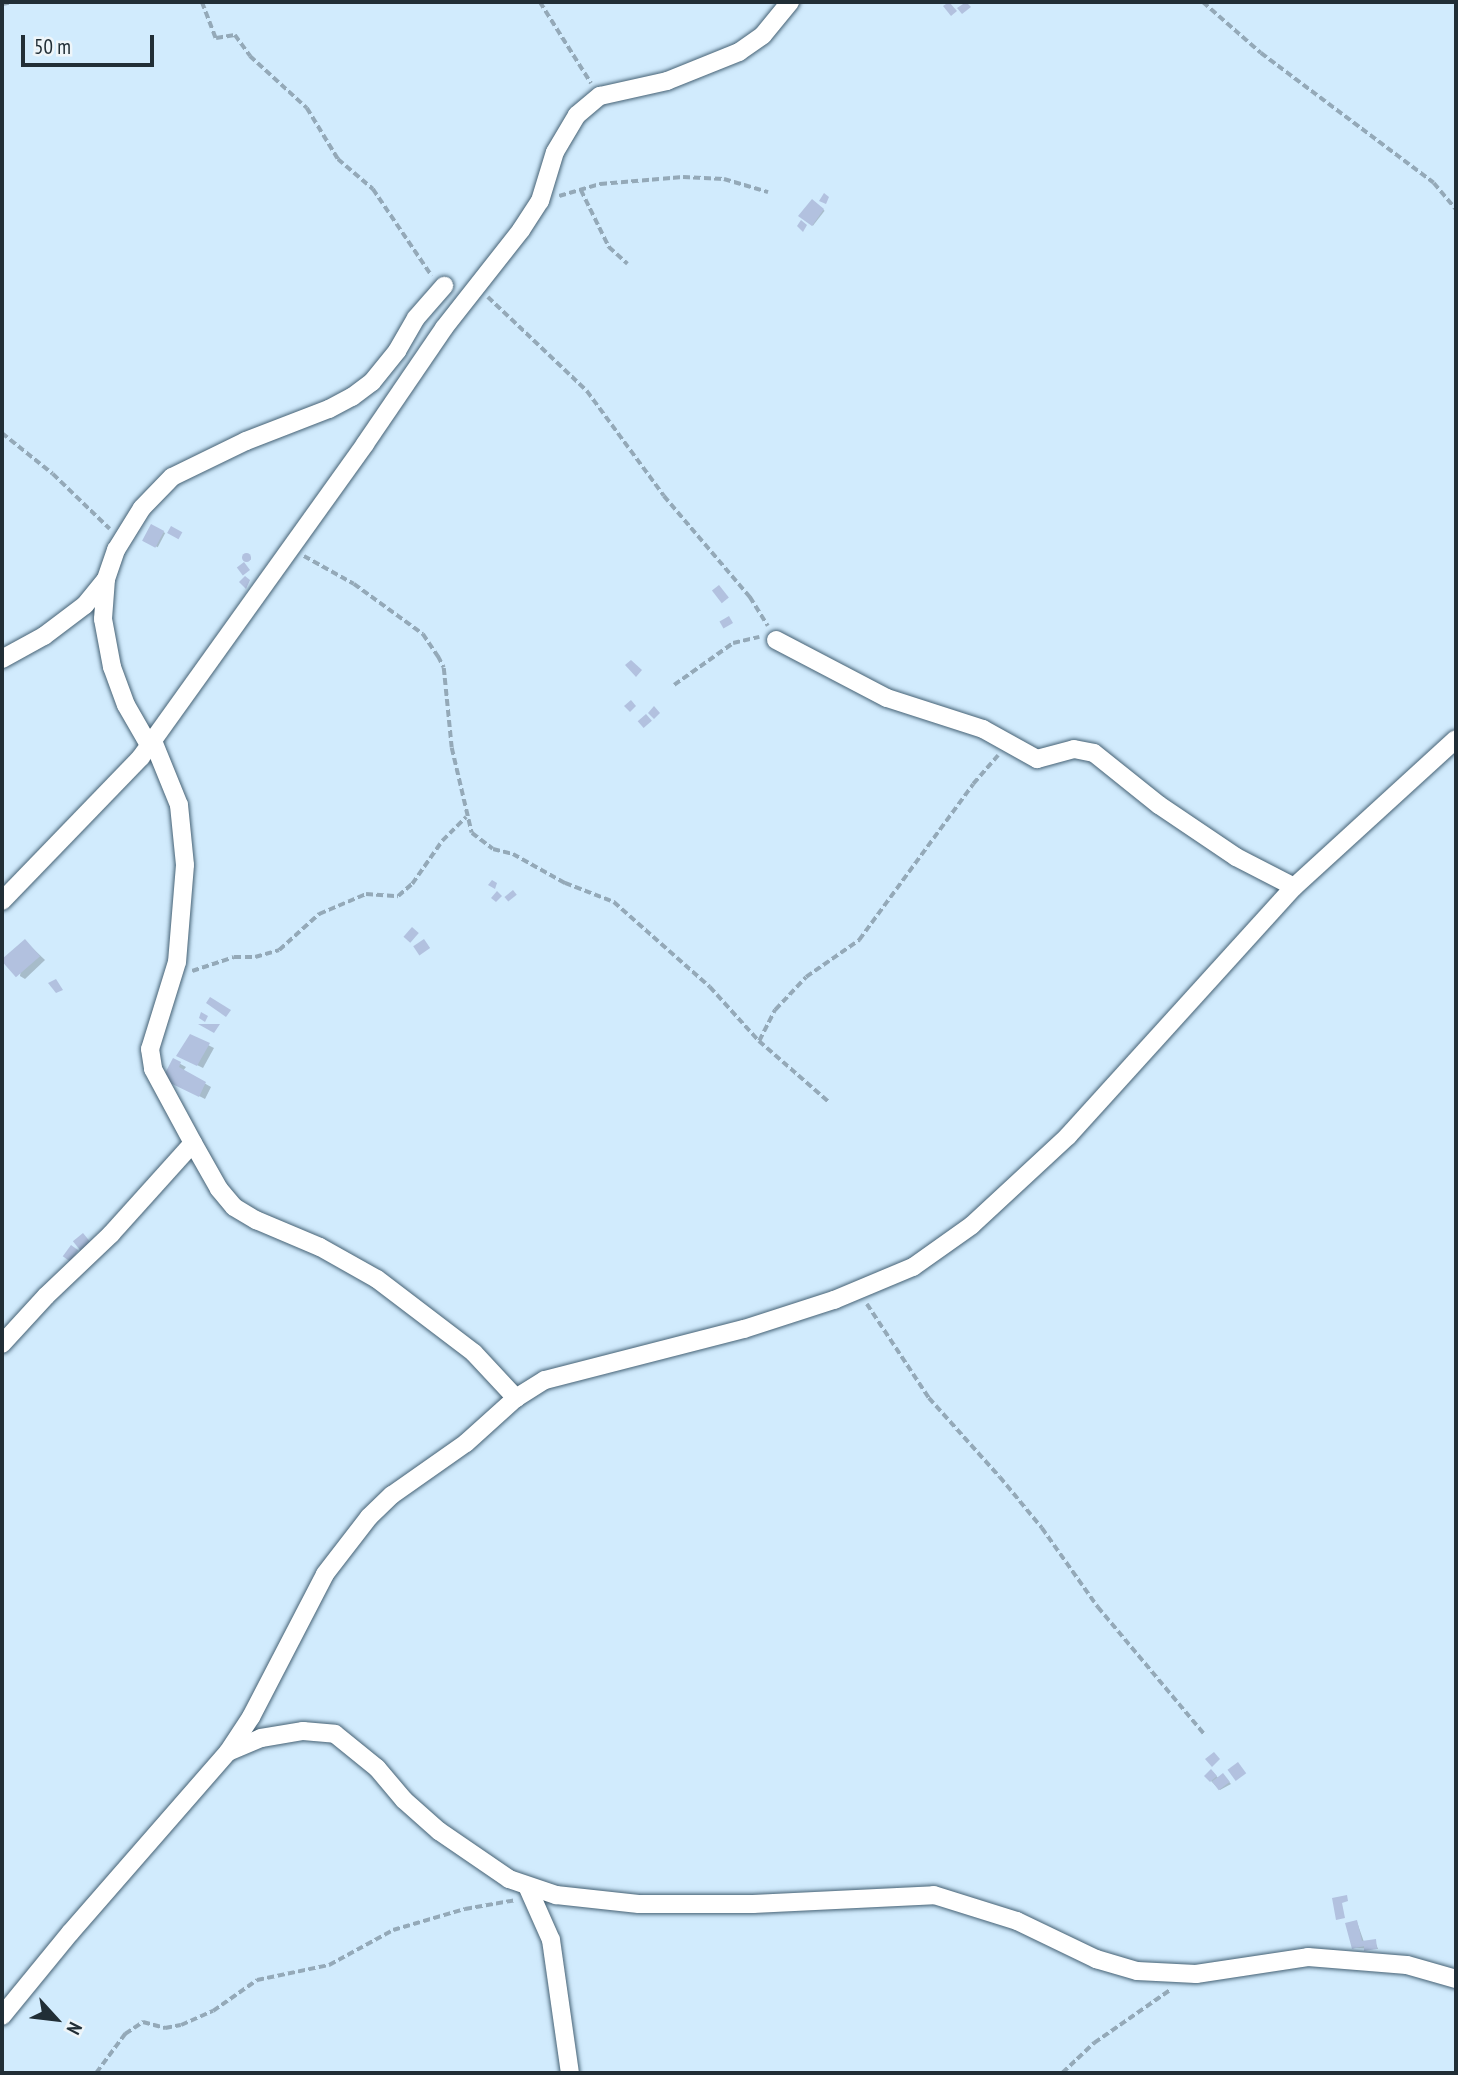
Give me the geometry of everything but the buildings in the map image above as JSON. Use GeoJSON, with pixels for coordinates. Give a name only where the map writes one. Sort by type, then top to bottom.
{"type":"FeatureCollection","features":[{"type":"Feature","properties":{"kind":"street"},"geometry":{"type":"LineString","coordinates":[[2,901],[151,743],[471,293],[521,230],[540,201],[555,152],[577,115],[600,96],[667,81],[739,52],[763,36],[790,2]]}},
{"type":"Feature","properties":{"kind":"street"},"geometry":{"type":"LineString","coordinates":[[2,659],[44,636],[85,605],[106,579],[122,540],[142,508],[172,477],[246,441],[329,410],[372,382],[397,351],[416,318],[444,286]]}},
{"type":"Feature","properties":{"kind":"street"},"geometry":{"type":"LineString","coordinates":[[106,579],[103,619],[112,667],[126,705],[151,743],[180,805],[184,831],[185,865],[177,962],[154,1029],[150,1049],[153,1069],[219,1189],[234,1207],[256,1220],[320,1247],[377,1279],[474,1353],[516,1398]]}},
{"type":"Feature","properties":{"kind":"street"},"geometry":{"type":"LineString","coordinates":[[776,640],[887,698],[983,729],[1037,759],[1074,749],[1094,753],[1159,805],[1236,857],[1294,887]]}},
{"type":"Feature","properties":{"kind":"street"},"geometry":{"type":"LineString","coordinates":[[2,2017],[70,1933],[228,1752],[251,1717],[325,1574],[348,1541],[392,1495],[466,1443],[516,1398],[545,1380],[744,1329],[858,1290],[913,1267],[982,1216],[1068,1136],[1294,887],[1456,739]]}},
{"type":"Feature","properties":{"kind":"street"},"geometry":{"type":"LineString","coordinates":[[2,1344],[46,1296],[111,1234],[193,1143]]}},
{"type":"Feature","properties":{"kind":"street"},"geometry":{"type":"LineString","coordinates":[[228,1752],[261,1738],[303,1731],[325,1731],[342,1737],[377,1768],[429,1823],[530,1893],[639,1904],[820,1903],[934,1895],[1017,1921],[1096,1959],[1137,1971],[1196,1974],[1308,1957],[1407,1965],[1456,1979]]}},
{"type":"Feature","properties":{"kind":"street"},"geometry":{"type":"LineString","coordinates":[[530,1893],[551,1940],[570,2073]]}},
{"type":"Feature","properties":{"kind":"path"},"geometry":{"type":"LineString","coordinates":[[2,4],[13,2]]}},
{"type":"Feature","properties":{"kind":"path"},"geometry":{"type":"LineString","coordinates":[[202,2],[216,38],[235,35],[250,56],[307,108],[338,159],[373,189],[433,277],[444,286]]}},
{"type":"Feature","properties":{"kind":"path"},"geometry":{"type":"LineString","coordinates":[[540,2],[600,96]]}},
{"type":"Feature","properties":{"kind":"path"},"geometry":{"type":"LineString","coordinates":[[1203,2],[1261,53],[1434,183],[1456,209]]}},
{"type":"Feature","properties":{"kind":"path"},"geometry":{"type":"LineString","coordinates":[[540,201],[600,184],[683,177],[724,180],[768,192]]}},
{"type":"Feature","properties":{"kind":"path"},"geometry":{"type":"LineString","coordinates":[[582,190],[609,247],[628,264]]}},
{"type":"Feature","properties":{"kind":"path"},"geometry":{"type":"LineString","coordinates":[[471,293],[488,297],[587,391],[664,496],[750,597],[776,640]]}},
{"type":"Feature","properties":{"kind":"path"},"geometry":{"type":"LineString","coordinates":[[2,433],[53,474],[122,540]]}},
{"type":"Feature","properties":{"kind":"path"},"geometry":{"type":"LineString","coordinates":[[291,548],[354,584],[423,634],[438,656],[444,668],[447,717],[464,793],[466,817],[472,834],[483,844],[513,854],[565,883],[614,902],[710,987],[759,1041],[830,1103]]}},
{"type":"Feature","properties":{"kind":"path"},"geometry":{"type":"LineString","coordinates":[[674,685],[733,643],[756,636],[776,640]]}},
{"type":"Feature","properties":{"kind":"path"},"geometry":{"type":"LineString","coordinates":[[759,1041],[775,1010],[806,977],[859,940],[979,776],[1010,744]]}},
{"type":"Feature","properties":{"kind":"path"},"geometry":{"type":"LineString","coordinates":[[172,976],[234,957],[268,954],[290,941],[319,914],[366,894],[398,896],[412,884],[442,841],[466,817]]}},
{"type":"Feature","properties":{"kind":"path"},"geometry":{"type":"LineString","coordinates":[[858,1290],[929,1398],[1042,1528],[1098,1607],[1205,1735]]}},
{"type":"Feature","properties":{"kind":"path"},"geometry":{"type":"LineString","coordinates":[[96,2073],[125,2034],[143,2022],[165,2028],[181,2025],[213,2011],[257,1980],[329,1965],[393,1930],[530,1893]]}},
{"type":"Feature","properties":{"kind":"path"},"geometry":{"type":"LineString","coordinates":[[1062,2073],[1094,2043],[1196,1974]]}}]}
